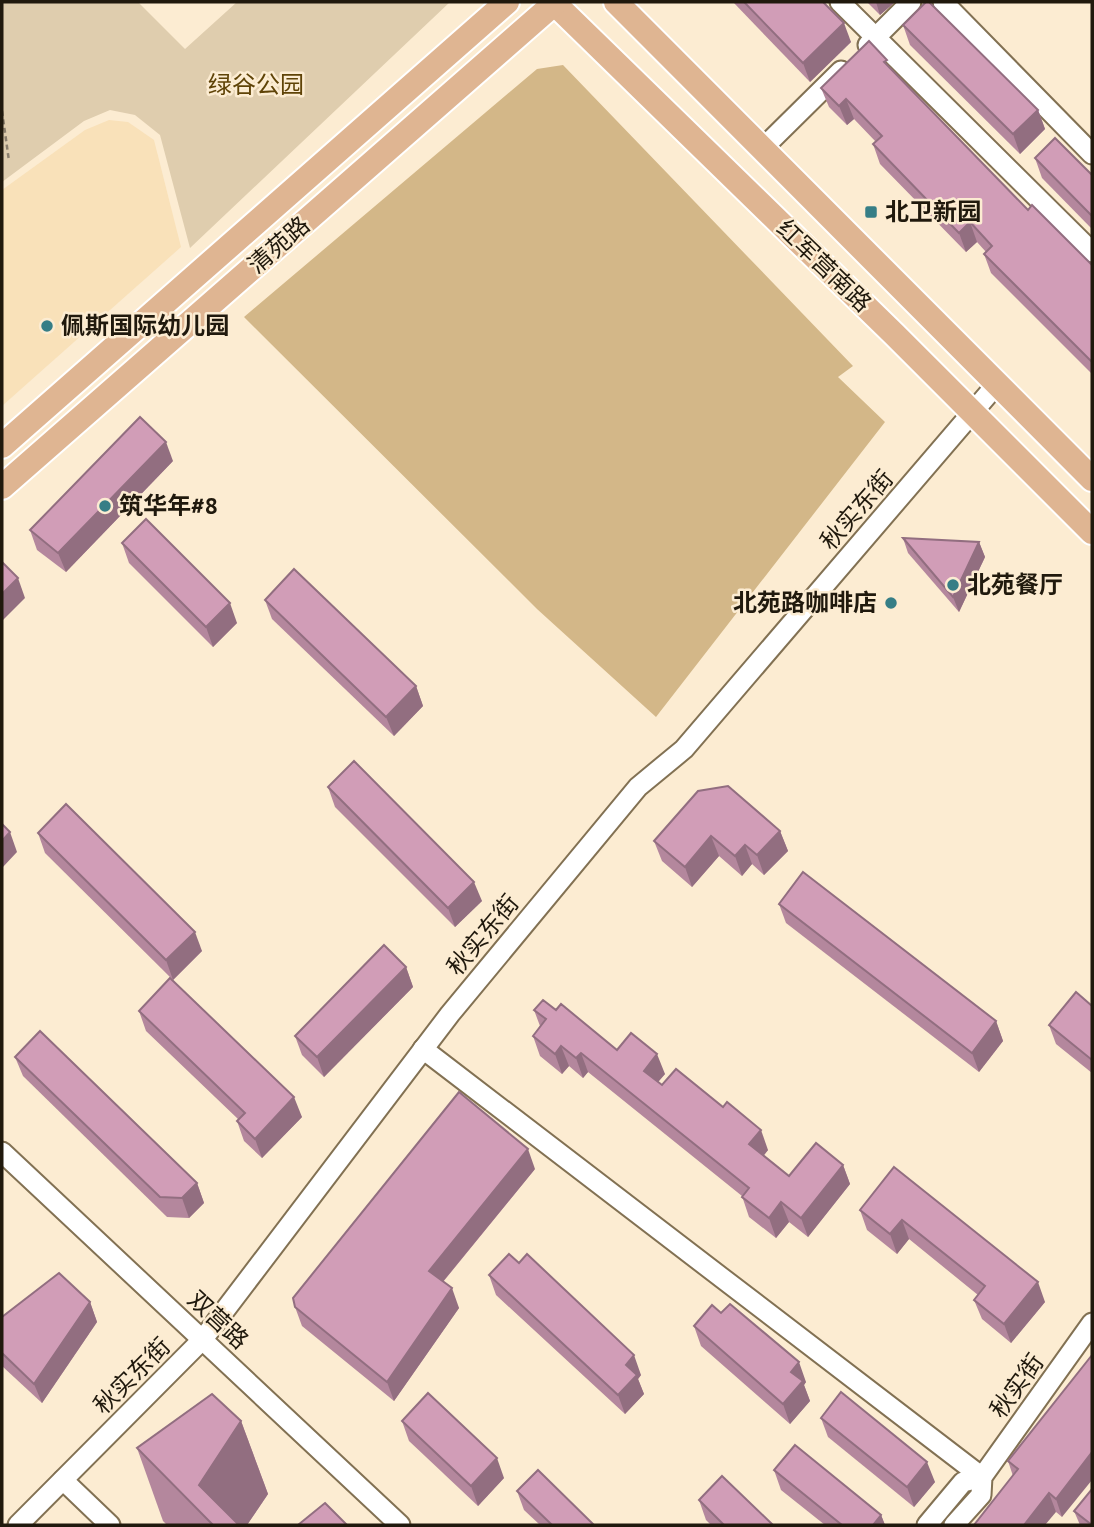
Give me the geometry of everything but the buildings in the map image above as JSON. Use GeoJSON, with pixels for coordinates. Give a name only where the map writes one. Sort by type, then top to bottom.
{"type":"FeatureCollection","features":[{"type":"Feature","properties":{"kind":"main road","name":"清苑路"},"geometry":{"type":"LineString","coordinates":[[2,446],[507,2]]}},
{"type":"Feature","properties":{"kind":"main road","name":"清苑路"},"geometry":{"type":"LineString","coordinates":[[2,487],[554,2]]}},
{"type":"Feature","properties":{"kind":"main road","name":"红军营南路"},"geometry":{"type":"LineString","coordinates":[[554,2],[1092,532]]}},
{"type":"Feature","properties":{"kind":"main road","name":"红军营南路"},"geometry":{"type":"LineString","coordinates":[[616,2],[1092,479]]}},
{"type":"Feature","properties":{"kind":"main road"},"geometry":{"type":"LineString","coordinates":[[604,50],[614,33],[634,20]]}},
{"type":"Feature","properties":{"kind":"main road"},"geometry":{"type":"LineString","coordinates":[[923,364],[941,352],[950,338]]}},
{"type":"Feature","properties":{"kind":"street"},"geometry":{"type":"LineString","coordinates":[[840,2],[1092,252]]}},
{"type":"Feature","properties":{"kind":"street"},"geometry":{"type":"LineString","coordinates":[[762,149],[911,2]]}},
{"type":"Feature","properties":{"kind":"street"},"geometry":{"type":"LineString","coordinates":[[943,2],[1092,154]]}},
{"type":"Feature","properties":{"kind":"street","name":"秋实东街"},"geometry":{"type":"LineString","coordinates":[[18,1525],[203,1339],[423,1049],[638,787],[684,749],[996,384]]}},
{"type":"Feature","properties":{"kind":"street"},"geometry":{"type":"LineString","coordinates":[[423,1049],[982,1476]]}},
{"type":"Feature","properties":{"kind":"street","name":"双营路"},"geometry":{"type":"LineString","coordinates":[[2,1152],[400,1525]]}},
{"type":"Feature","properties":{"kind":"street","name":"秋实街"},"geometry":{"type":"LineString","coordinates":[[954,1525],[981,1494],[982,1476],[1092,1323]]}},
{"type":"Feature","properties":{"kind":"street","name":"秋实街"},"geometry":{"type":"LineString","coordinates":[[927,1525],[963,1482],[982,1476]]}},
{"type":"Feature","properties":{"kind":"street"},"geometry":{"type":"LineString","coordinates":[[63,1480],[110,1525]]}},
{"type":"Feature","properties":{"kind":"path"},"geometry":{"type":"LineString","coordinates":[[2,111],[9,162]]}},
{"type":"Feature","properties":{"kind":"shaded area"},"geometry":{"type":"Polygon","coordinates":[[[563,65],[853,366],[838,377],[885,422],[656,717],[537,609],[244,317],[537,69],[563,65]]]}},
{"type":"Feature","properties":{"kind":"shaded area","name":"佩斯国际幼儿园"},"geometry":{"type":"Polygon","coordinates":[[[109,120],[128,122],[154,140],[181,247],[2,406],[2,190],[85,130],[109,120]]]}},
{"type":"Feature","properties":{"kind":"green space","name":"绿谷公园"},"geometry":{"type":"Polygon","coordinates":[[[2,2],[138,2],[185,49],[237,2],[450,2],[190,248],[160,135],[135,115],[110,110],[84,121],[2,182],[2,2]]]}},
{"type":"Feature","properties":{"kind":"place","name":"北卫新园"},"geometry":{"type":"Point","coordinates":[871,212]}},
{"type":"Feature","properties":{"kind":"place","name":"佩斯国际幼儿园"},"geometry":{"type":"Point","coordinates":[47,326]}},
{"type":"Feature","properties":{"kind":"place","name":"筑华年#8"},"geometry":{"type":"Point","coordinates":[105,506]}},
{"type":"Feature","properties":{"kind":"place","name":"北苑餐厅"},"geometry":{"type":"Point","coordinates":[953,585]}},
{"type":"Feature","properties":{"kind":"place","name":"北苑路咖啡店"},"geometry":{"type":"Point","coordinates":[891,603]}}]}
